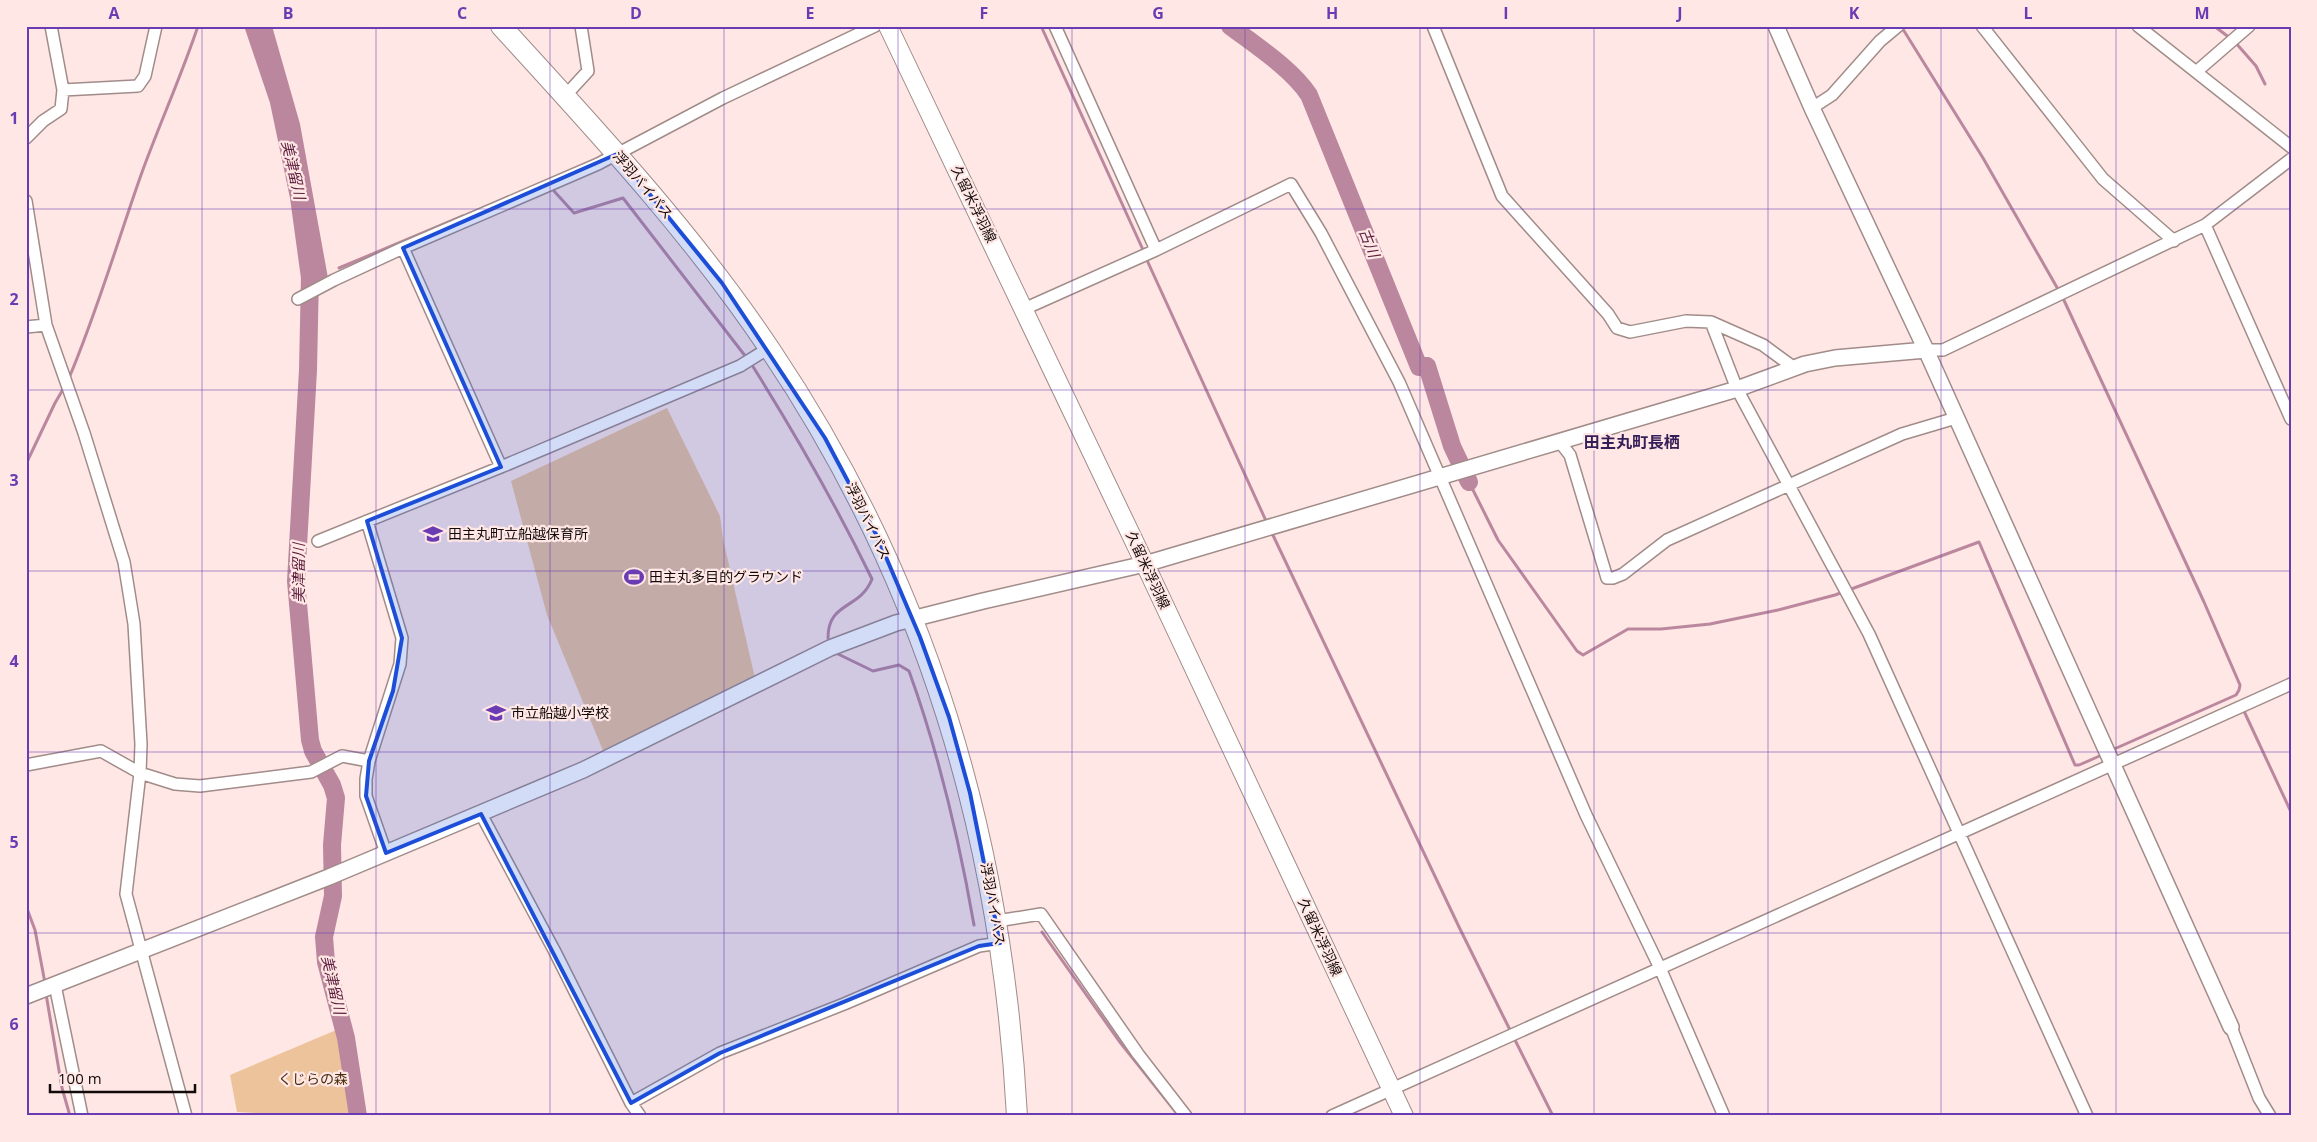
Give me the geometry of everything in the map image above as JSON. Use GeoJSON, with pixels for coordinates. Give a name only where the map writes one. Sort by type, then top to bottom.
{"type":"FeatureCollection","features":[{"type":"Feature","properties":{"kind":"highway","name":"浮羽バイパス"},"geometry":{"type":"LineString","coordinates":[[501,26],[617,154],[722,283],[769,348],[825,438],[876,536],[912,619],[949,717],[970,793],[997,920],[1012,1045],[1017,1116]]}},
{"type":"Feature","properties":{"kind":"main road","name":"久留米浮羽線"},"geometry":{"type":"LineString","coordinates":[[888,26],[1145,564],[1404,1116]]}},
{"type":"Feature","properties":{"kind":"street"},"geometry":{"type":"LineString","coordinates":[[26,138],[43,121],[61,109],[63,90],[51,26]]}},
{"type":"Feature","properties":{"kind":"street"},"geometry":{"type":"LineString","coordinates":[[63,90],[138,86],[145,76],[156,26]]}},
{"type":"Feature","properties":{"kind":"street"},"geometry":{"type":"LineString","coordinates":[[565,96],[588,71],[581,26]]}},
{"type":"Feature","properties":{"kind":"street"},"geometry":{"type":"LineString","coordinates":[[298,299],[403,248],[617,154],[723,98],[875,26]]}},
{"type":"Feature","properties":{"kind":"street"},"geometry":{"type":"LineString","coordinates":[[1055,26],[1156,250]]}},
{"type":"Feature","properties":{"kind":"street"},"geometry":{"type":"LineString","coordinates":[[1433,26],[1502,196],[1608,314],[1617,328],[1630,332],[1686,320],[1711,322],[1763,345],[1793,367]]}},
{"type":"Feature","properties":{"kind":"street"},"geometry":{"type":"LineString","coordinates":[[1776,26],[1812,108],[1926,350],[2231,1027],[2259,1098],[2270,1116]]}},
{"type":"Feature","properties":{"kind":"street"},"geometry":{"type":"LineString","coordinates":[[1812,108],[1832,95],[1880,41],[1898,26]]}},
{"type":"Feature","properties":{"kind":"street"},"geometry":{"type":"LineString","coordinates":[[1982,26],[2103,179],[2174,241]]}},
{"type":"Feature","properties":{"kind":"street"},"geometry":{"type":"LineString","coordinates":[[2138,26],[2291,147]]}},
{"type":"Feature","properties":{"kind":"street"},"geometry":{"type":"LineString","coordinates":[[2196,72],[2249,26]]}},
{"type":"Feature","properties":{"kind":"street"},"geometry":{"type":"LineString","coordinates":[[26,996],[329,877],[481,814],[583,770],[830,648],[912,619],[1145,564],[1737,389],[1793,367],[1835,358],[1943,350],[2205,225],[2291,159]]}},
{"type":"Feature","properties":{"kind":"street"},"geometry":{"type":"LineString","coordinates":[[1024,309],[1156,250],[1291,184],[1321,233],[1399,382],[1586,815],[1660,968],[1724,1116]]}},
{"type":"Feature","properties":{"kind":"street"},"geometry":{"type":"LineString","coordinates":[[26,200],[46,325],[84,433],[124,562],[134,624],[140,714],[140,773],[126,894],[186,1116]]}},
{"type":"Feature","properties":{"kind":"street"},"geometry":{"type":"LineString","coordinates":[[2205,225],[2291,419]]}},
{"type":"Feature","properties":{"kind":"street"},"geometry":{"type":"LineString","coordinates":[[403,248],[501,467]]}},
{"type":"Feature","properties":{"kind":"street"},"geometry":{"type":"LineString","coordinates":[[1711,322],[1737,389],[1787,485],[1869,634],[2087,1116]]}},
{"type":"Feature","properties":{"kind":"street"},"geometry":{"type":"LineString","coordinates":[[26,327],[46,325]]}},
{"type":"Feature","properties":{"kind":"street"},"geometry":{"type":"LineString","coordinates":[[318,541],[501,467],[740,366],[769,348]]}},
{"type":"Feature","properties":{"kind":"street"},"geometry":{"type":"LineString","coordinates":[[1559,441],[1570,455],[1607,578],[1613,578],[1623,574],[1667,540],[1902,434],[1956,418]]}},
{"type":"Feature","properties":{"kind":"street"},"geometry":{"type":"LineString","coordinates":[[367,521],[402,638],[400,664],[393,692],[369,761],[366,796],[386,853]]}},
{"type":"Feature","properties":{"kind":"street"},"geometry":{"type":"LineString","coordinates":[[1332,1116],[2291,684]]}},
{"type":"Feature","properties":{"kind":"street"},"geometry":{"type":"LineString","coordinates":[[26,765],[101,751],[140,773],[175,784],[200,786],[311,772],[342,756],[369,761]]}},
{"type":"Feature","properties":{"kind":"street"},"geometry":{"type":"LineString","coordinates":[[481,814],[554,950],[631,1103],[640,1116]]}},
{"type":"Feature","properties":{"kind":"street"},"geometry":{"type":"LineString","coordinates":[[997,920],[1041,914],[1138,1054],[1186,1116]]}},
{"type":"Feature","properties":{"kind":"street"},"geometry":{"type":"LineString","coordinates":[[631,1103],[720,1053],[844,1004],[979,946],[1000,943]]}},
{"type":"Feature","properties":{"kind":"street"},"geometry":{"type":"LineString","coordinates":[[55,985],[82,1116]]}},
{"type":"Feature","properties":{"kind":"highlighted area"},"geometry":{"type":"Polygon","coordinates":[[[617,154],[722,283],[825,438],[877,536],[920,637],[949,717],[970,793],[1000,943],[979,946],[720,1053],[631,1103],[481,814],[386,853],[366,796],[369,761],[393,691],[402,638],[367,521],[501,467],[403,248],[617,154]]]}},
{"type":"Feature","properties":{"kind":"green space","name":"田主丸多目的グラウンド"},"geometry":{"type":"Polygon","coordinates":[[[667,408],[720,516],[723,539],[755,678],[604,753],[547,615],[511,481],[667,408]]]}},
{"type":"Feature","properties":{"kind":"green space","name":"くじらの森"},"geometry":{"type":"Polygon","coordinates":[[[341,1028],[355,1116],[257,1116],[256,1113],[237,1112],[230,1075],[341,1028]]]}},
{"type":"Feature","properties":{"kind":"water"},"geometry":{"type":"Polygon","coordinates":[[[244,26],[272,26],[300,124],[328,278],[303,293],[290,198],[270,103],[244,26]]]}},
{"type":"Feature","properties":{"kind":"waterway"},"geometry":{"type":"LineString","coordinates":[[69,378],[98,303],[141,175],[198,26]]}},
{"type":"Feature","properties":{"kind":"waterway"},"geometry":{"type":"LineString","coordinates":[[1041,26],[1144,252]]}},
{"type":"Feature","properties":{"kind":"waterway","name":"古川"},"geometry":{"type":"LineString","coordinates":[[1230,26],[1283,67],[1302,85],[1309,95],[1419,367],[1427,366],[1452,446],[1469,482]]}},
{"type":"Feature","properties":{"kind":"waterway"},"geometry":{"type":"LineString","coordinates":[[1901,26],[1983,158],[2059,291]]}},
{"type":"Feature","properties":{"kind":"waterway"},"geometry":{"type":"LineString","coordinates":[[2214,26],[2230,38]]}},
{"type":"Feature","properties":{"kind":"waterway"},"geometry":{"type":"LineString","coordinates":[[2235,42],[2256,66],[2265,84]]}},
{"type":"Feature","properties":{"kind":"waterway"},"geometry":{"type":"LineString","coordinates":[[554,191],[574,213],[623,198],[746,357]]}},
{"type":"Feature","properties":{"kind":"waterway"},"geometry":{"type":"LineString","coordinates":[[339,268],[463,216]]}},
{"type":"Feature","properties":{"kind":"waterway"},"geometry":{"type":"LineString","coordinates":[[1146,258],[1267,523]]}},
{"type":"Feature","properties":{"kind":"waterway","name":"美津留川"},"geometry":{"type":"LineString","coordinates":[[310,276],[308,370],[296,581],[310,740],[313,751],[332,785],[336,798],[332,845],[333,896],[324,937],[326,962],[346,1038],[358,1116]]}},
{"type":"Feature","properties":{"kind":"waterway"},"geometry":{"type":"LineString","coordinates":[[2062,296],[2204,602],[2240,685],[2236,695],[2112,750]]}},
{"type":"Feature","properties":{"kind":"waterway"},"geometry":{"type":"LineString","coordinates":[[752,365],[815,470],[872,579],[867,589],[833,618],[829,626],[828,638]]}},
{"type":"Feature","properties":{"kind":"waterway"},"geometry":{"type":"LineString","coordinates":[[26,464],[65,386]]}},
{"type":"Feature","properties":{"kind":"waterway"},"geometry":{"type":"LineString","coordinates":[[1469,482],[1498,540],[1577,651],[1583,655],[1628,629],[1661,629],[1710,624],[1778,610],[1835,595],[1979,542],[2075,765],[2104,754]]}},
{"type":"Feature","properties":{"kind":"waterway"},"geometry":{"type":"LineString","coordinates":[[1271,531],[1511,1032]]}},
{"type":"Feature","properties":{"kind":"waterway"},"geometry":{"type":"LineString","coordinates":[[838,654],[873,671],[899,665],[909,671],[939,765],[962,861],[974,925]]}},
{"type":"Feature","properties":{"kind":"waterway"},"geometry":{"type":"LineString","coordinates":[[2243,709],[2291,812]]}},
{"type":"Feature","properties":{"kind":"waterway"},"geometry":{"type":"LineString","coordinates":[[26,906],[35,930],[45,983]]}},
{"type":"Feature","properties":{"kind":"waterway"},"geometry":{"type":"LineString","coordinates":[[1042,932],[1119,1041],[1179,1116]]}},
{"type":"Feature","properties":{"kind":"waterway"},"geometry":{"type":"LineString","coordinates":[[46,994],[62,1088],[70,1116]]}},
{"type":"Feature","properties":{"kind":"waterway"},"geometry":{"type":"LineString","coordinates":[[1514,1038],[1553,1116]]}},
{"type":"Feature","properties":{"kind":"place","name":"田主丸町立船越保育所"},"geometry":{"type":"Point","coordinates":[433,534]}},
{"type":"Feature","properties":{"kind":"place","name":"田主丸多目的グラウンド"},"geometry":{"type":"Point","coordinates":[634,577]}},
{"type":"Feature","properties":{"kind":"place","name":"市立船越小学校"},"geometry":{"type":"Point","coordinates":[496,713]}},
{"type":"Feature","properties":{"kind":"district","name":"田主丸町長栖"},"geometry":{"type":"Point","coordinates":[1632,442]}}]}
